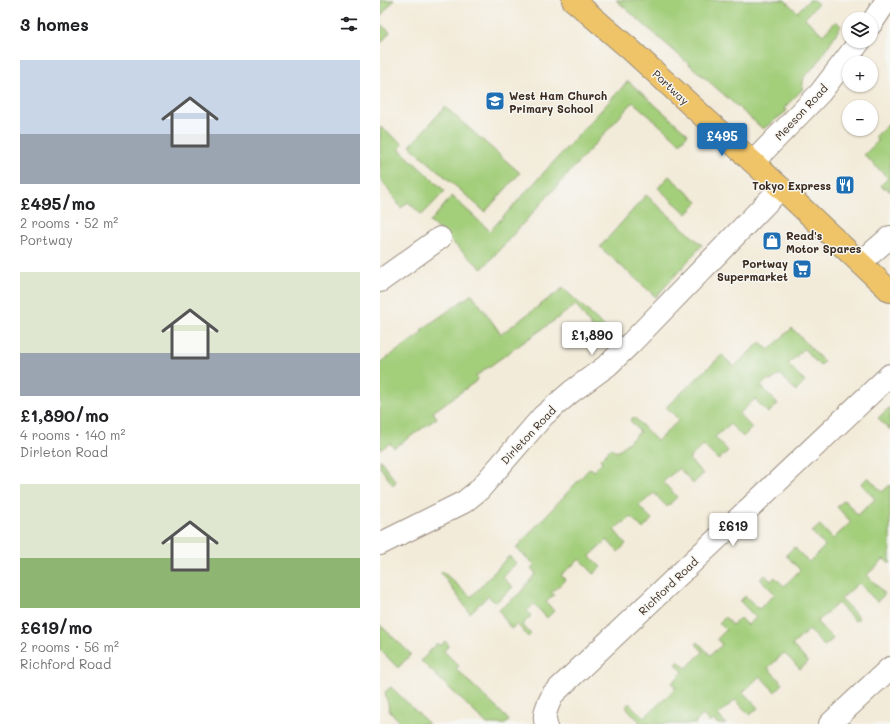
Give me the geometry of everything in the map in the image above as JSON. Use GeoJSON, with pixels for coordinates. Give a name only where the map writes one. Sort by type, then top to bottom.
{"type":"FeatureCollection","features":[{"type":"Feature","properties":{"kind":"main road","name":"Portway"},"geometry":{"type":"LineString","coordinates":[[573,0],[753,162],[890,291]]}},
{"type":"Feature","properties":{"kind":"street"},"geometry":{"type":"LineString","coordinates":[[878,14],[887,0]]}},
{"type":"Feature","properties":{"kind":"street","name":"Meeson Road"},"geometry":{"type":"LineString","coordinates":[[753,162],[820,93],[855,48]]}},
{"type":"Feature","properties":{"kind":"street","name":"Dirleton Road"},"geometry":{"type":"LineString","coordinates":[[380,544],[464,502],[479,490],[543,416],[571,392],[608,365],[628,347],[781,188]]}},
{"type":"Feature","properties":{"kind":"street"},"geometry":{"type":"LineString","coordinates":[[860,263],[890,237]]}},
{"type":"Feature","properties":{"kind":"street"},"geometry":{"type":"LineString","coordinates":[[380,281],[440,238]]}},
{"type":"Feature","properties":{"kind":"street","name":"Richford Road"},"geometry":{"type":"LineString","coordinates":[[545,722],[546,707],[554,694],[890,375]]}},
{"type":"Feature","properties":{"kind":"street"},"geometry":{"type":"LineString","coordinates":[[830,724],[890,668]]}},
{"type":"Feature","properties":{"kind":"green space"},"geometry":{"type":"Polygon","coordinates":[[[380,0],[394,0],[380,17],[380,0]]]}},
{"type":"Feature","properties":{"kind":"green space"},"geometry":{"type":"Polygon","coordinates":[[[616,0],[785,0],[797,12],[809,0],[814,0],[818,4],[805,18],[823,35],[836,21],[841,26],[816,65],[804,77],[802,90],[784,108],[787,111],[763,129],[616,0]]]}},
{"type":"Feature","properties":{"kind":"green space"},"geometry":{"type":"Polygon","coordinates":[[[380,24],[390,32],[382,42],[380,41],[380,24]]]}},
{"type":"Feature","properties":{"kind":"green space"},"geometry":{"type":"Polygon","coordinates":[[[628,81],[688,134],[680,143],[633,102],[482,269],[430,222],[452,196],[490,231],[628,81]]]}},
{"type":"Feature","properties":{"kind":"green space"},"geometry":{"type":"Polygon","coordinates":[[[445,107],[520,173],[485,212],[410,146],[445,107]]]}},
{"type":"Feature","properties":{"kind":"green space"},"geometry":{"type":"Polygon","coordinates":[[[890,123],[890,137],[888,139],[890,142],[890,192],[886,187],[884,189],[881,185],[888,178],[864,155],[878,141],[875,137],[878,136],[878,134],[890,123]]]}},
{"type":"Feature","properties":{"kind":"green space"},"geometry":{"type":"Polygon","coordinates":[[[380,127],[403,144],[399,149],[445,191],[422,215],[408,202],[401,208],[380,178],[380,127]]]}},
{"type":"Feature","properties":{"kind":"green space"},"geometry":{"type":"Polygon","coordinates":[[[669,176],[698,202],[687,214],[658,188],[669,176]]]}},
{"type":"Feature","properties":{"kind":"green space"},"geometry":{"type":"Polygon","coordinates":[[[646,195],[702,245],[656,297],[600,247],[646,195]]]}},
{"type":"Feature","properties":{"kind":"green space"},"geometry":{"type":"Polygon","coordinates":[[[563,288],[609,331],[600,338],[576,305],[476,376],[477,379],[475,382],[433,412],[437,418],[394,448],[390,443],[380,450],[380,363],[422,333],[421,330],[472,294],[501,334],[563,288]]]}},
{"type":"Feature","properties":{"kind":"green space"},"geometry":{"type":"Polygon","coordinates":[[[792,328],[824,362],[820,366],[804,349],[788,364],[805,382],[796,391],[780,374],[771,381],[768,379],[761,386],[778,404],[768,413],[755,399],[739,414],[752,428],[743,437],[730,424],[715,437],[728,451],[718,460],[703,445],[689,459],[703,474],[693,484],[679,468],[663,482],[677,497],[667,507],[654,493],[639,506],[652,519],[643,529],[631,517],[625,523],[623,522],[614,530],[626,544],[618,552],[607,540],[590,556],[601,567],[594,574],[580,559],[561,575],[565,580],[551,593],[554,595],[546,602],[554,611],[547,618],[534,604],[527,611],[531,616],[522,625],[531,634],[528,637],[517,624],[511,629],[499,610],[520,593],[536,573],[531,569],[535,565],[516,548],[590,468],[594,471],[602,462],[600,459],[611,448],[617,452],[640,432],[630,420],[634,417],[657,441],[679,420],[666,407],[722,355],[734,367],[760,342],[769,350],[792,328]]]}},
{"type":"Feature","properties":{"kind":"green space"},"geometry":{"type":"Polygon","coordinates":[[[890,407],[890,430],[878,418],[890,407]]]}},
{"type":"Feature","properties":{"kind":"green space"},"geometry":{"type":"Polygon","coordinates":[[[380,459],[396,482],[393,485],[380,467],[380,459]]]}},
{"type":"Feature","properties":{"kind":"green space"},"geometry":{"type":"Polygon","coordinates":[[[868,477],[882,492],[890,485],[890,564],[884,559],[867,575],[885,594],[877,602],[859,583],[841,599],[859,618],[855,621],[838,603],[817,622],[833,639],[824,646],[809,630],[792,645],[808,662],[800,669],[784,653],[768,668],[783,684],[775,692],[760,676],[743,692],[758,708],[750,715],[735,700],[718,715],[726,724],[718,724],[713,720],[710,723],[703,715],[695,723],[696,724],[638,724],[640,722],[626,707],[629,703],[644,718],[676,688],[672,683],[683,672],[676,664],[678,661],[686,668],[703,652],[696,644],[698,642],[710,655],[722,645],[717,639],[726,630],[719,623],[725,617],[732,625],[740,618],[747,625],[756,618],[740,601],[745,596],[759,609],[775,594],[760,579],[765,575],[771,581],[775,577],[784,586],[800,570],[786,555],[794,547],[809,562],[825,546],[812,532],[820,525],[833,539],[851,522],[837,507],[844,500],[858,515],[875,499],[861,484],[868,477]]]}},
{"type":"Feature","properties":{"kind":"green space"},"geometry":{"type":"Polygon","coordinates":[[[509,556],[516,563],[503,578],[513,587],[495,603],[488,596],[470,613],[441,573],[442,571],[471,597],[509,556]]]}},
{"type":"Feature","properties":{"kind":"green space"},"geometry":{"type":"Polygon","coordinates":[[[380,625],[411,654],[398,668],[380,650],[380,625]]]}},
{"type":"Feature","properties":{"kind":"green space"},"geometry":{"type":"Polygon","coordinates":[[[445,641],[449,645],[444,651],[459,666],[456,669],[509,720],[506,724],[487,724],[421,661],[437,643],[440,646],[445,641]]]}},
{"type":"Feature","properties":{"kind":"green space"},"geometry":{"type":"Polygon","coordinates":[[[391,687],[429,724],[403,724],[390,712],[385,692],[391,687]]]}},
{"type":"Feature","properties":{"kind":"place","name":"West Ham Church Primary School"},"geometry":{"type":"Point","coordinates":[495,101]}},
{"type":"Feature","properties":{"kind":"place","name":"Tokyo Express"},"geometry":{"type":"Point","coordinates":[845,185]}},
{"type":"Feature","properties":{"kind":"place","name":"Read's Motor Spares"},"geometry":{"type":"Point","coordinates":[772,241]}},
{"type":"Feature","properties":{"kind":"place","name":"Portway Supermarket"},"geometry":{"type":"Point","coordinates":[802,269]}}]}
